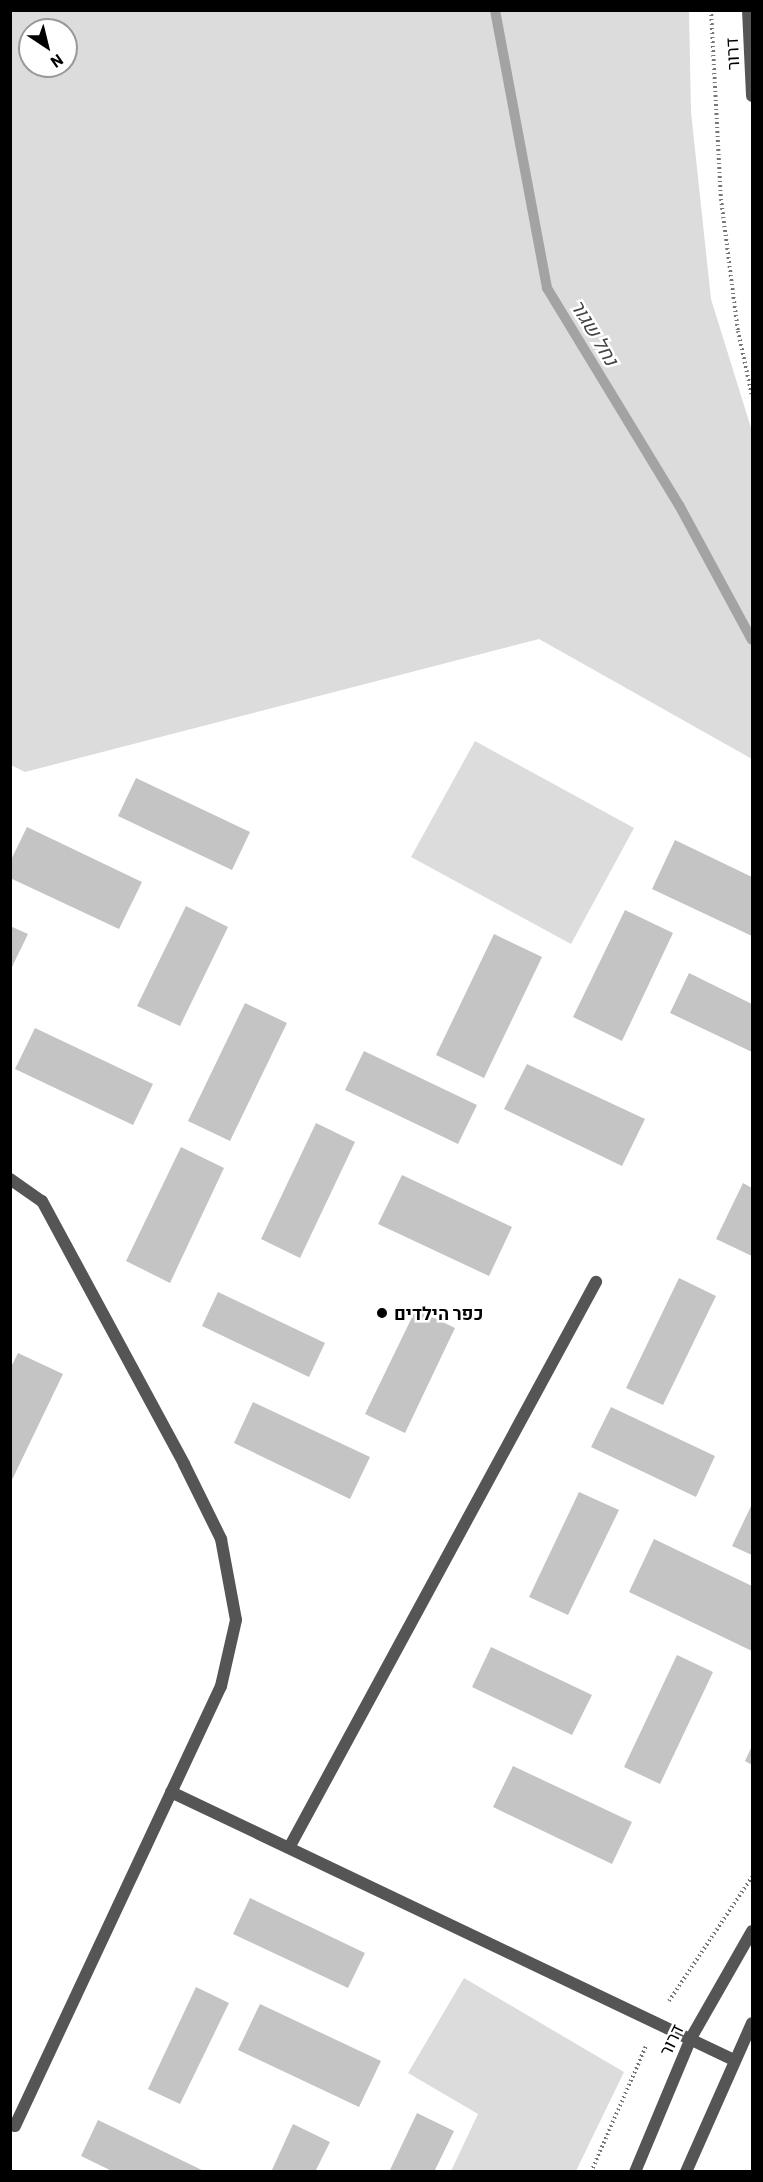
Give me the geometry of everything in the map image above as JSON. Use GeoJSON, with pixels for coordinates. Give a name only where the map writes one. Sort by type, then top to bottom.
{"type":"FeatureCollection","features":[{"type":"Feature","properties":{"kind":"street","name":"דרור"},"geometry":{"type":"LineString","coordinates":[[748,10],[753,96]]}},
{"type":"Feature","properties":{"kind":"street"},"geometry":{"type":"LineString","coordinates":[[10,1179],[42,1201],[221,1539],[236,1620],[221,1686],[15,2126]]}},
{"type":"Feature","properties":{"kind":"street"},"geometry":{"type":"LineString","coordinates":[[290,1846],[596,1281]]}},
{"type":"Feature","properties":{"kind":"street"},"geometry":{"type":"LineString","coordinates":[[171,1792],[290,1846],[734,2060]]}},
{"type":"Feature","properties":{"kind":"street","name":"דרור"},"geometry":{"type":"LineString","coordinates":[[635,2172],[691,2038],[753,1931]]}},
{"type":"Feature","properties":{"kind":"street"},"geometry":{"type":"LineString","coordinates":[[686,2172],[734,2060],[753,2023]]}},
{"type":"Feature","properties":{"kind":"path"},"geometry":{"type":"LineString","coordinates":[[711,10],[721,199],[738,331],[753,396]]}},
{"type":"Feature","properties":{"kind":"path"},"geometry":{"type":"LineString","coordinates":[[669,2001],[753,1877]]}},
{"type":"Feature","properties":{"kind":"path"},"geometry":{"type":"LineString","coordinates":[[591,2172],[646,2046]]}},
{"type":"Feature","properties":{"kind":"shaded area"},"geometry":{"type":"Polygon","coordinates":[[[11,10],[689,11],[691,112],[711,299],[752,431],[752,759],[539,639],[25,772],[11,765],[11,10]]]}},
{"type":"Feature","properties":{"kind":"shaded area"},"geometry":{"type":"Polygon","coordinates":[[[475,741],[634,828],[571,944],[411,857],[475,741]]]}},
{"type":"Feature","properties":{"kind":"shaded area"},"geometry":{"type":"Polygon","coordinates":[[[464,1978],[624,2072],[576,2171],[451,2171],[478,2114],[408,2073],[464,1978]]]}},
{"type":"Feature","properties":{"kind":"building"},"geometry":{"type":"Polygon","coordinates":[[[136,778],[250,832],[232,870],[118,816],[136,778]]]}},
{"type":"Feature","properties":{"kind":"building"},"geometry":{"type":"Polygon","coordinates":[[[27,827],[142,882],[119,929],[10,878],[10,862],[27,827]]]}},
{"type":"Feature","properties":{"kind":"building"},"geometry":{"type":"Polygon","coordinates":[[[675,840],[752,877],[752,936],[652,889],[675,840]]]}},
{"type":"Feature","properties":{"kind":"building"},"geometry":{"type":"Polygon","coordinates":[[[186,906],[228,927],[180,1026],[137,1006],[186,906]]]}},
{"type":"Feature","properties":{"kind":"building"},"geometry":{"type":"Polygon","coordinates":[[[625,910],[673,933],[622,1041],[573,1017],[625,910]]]}},
{"type":"Feature","properties":{"kind":"building"},"geometry":{"type":"Polygon","coordinates":[[[10,926],[28,934],[10,971],[10,926]]]}},
{"type":"Feature","properties":{"kind":"building"},"geometry":{"type":"Polygon","coordinates":[[[494,934],[542,957],[484,1078],[436,1055],[494,934]]]}},
{"type":"Feature","properties":{"kind":"building"},"geometry":{"type":"Polygon","coordinates":[[[689,973],[752,1004],[752,1052],[670,1013],[689,973]]]}},
{"type":"Feature","properties":{"kind":"building"},"geometry":{"type":"Polygon","coordinates":[[[245,1003],[287,1023],[230,1141],[188,1121],[245,1003]]]}},
{"type":"Feature","properties":{"kind":"building"},"geometry":{"type":"Polygon","coordinates":[[[35,1028],[153,1084],[133,1125],[15,1069],[35,1028]]]}},
{"type":"Feature","properties":{"kind":"building"},"geometry":{"type":"Polygon","coordinates":[[[364,1051],[477,1105],[458,1144],[345,1090],[364,1051]]]}},
{"type":"Feature","properties":{"kind":"building"},"geometry":{"type":"Polygon","coordinates":[[[527,1064],[645,1119],[622,1166],[504,1109],[527,1064]]]}},
{"type":"Feature","properties":{"kind":"building"},"geometry":{"type":"Polygon","coordinates":[[[316,1123],[355,1142],[300,1258],[261,1239],[316,1123]]]}},
{"type":"Feature","properties":{"kind":"building"},"geometry":{"type":"Polygon","coordinates":[[[181,1147],[224,1168],[170,1283],[126,1261],[181,1147]]]}},
{"type":"Feature","properties":{"kind":"building"},"geometry":{"type":"Polygon","coordinates":[[[402,1175],[512,1227],[489,1276],[378,1224],[402,1175]]]}},
{"type":"Feature","properties":{"kind":"building"},"geometry":{"type":"Polygon","coordinates":[[[743,1183],[752,1188],[752,1256],[716,1239],[743,1183]]]}},
{"type":"Feature","properties":{"kind":"building"},"geometry":{"type":"Polygon","coordinates":[[[679,1278],[716,1296],[663,1405],[626,1388],[679,1278]]]}},
{"type":"Feature","properties":{"kind":"building"},"geometry":{"type":"Polygon","coordinates":[[[218,1292],[325,1343],[309,1377],[202,1326],[218,1292]]]}},
{"type":"Feature","properties":{"kind":"building"},"geometry":{"type":"Polygon","coordinates":[[[416,1309],[455,1328],[405,1433],[365,1414],[416,1309]]]}},
{"type":"Feature","properties":{"kind":"building"},"geometry":{"type":"Polygon","coordinates":[[[18,1353],[63,1374],[10,1484],[10,1369],[18,1353]]]}},
{"type":"Feature","properties":{"kind":"building"},"geometry":{"type":"Polygon","coordinates":[[[253,1402],[370,1457],[350,1499],[234,1443],[253,1402]]]}},
{"type":"Feature","properties":{"kind":"building"},"geometry":{"type":"Polygon","coordinates":[[[611,1407],[715,1456],[696,1497],[591,1447],[611,1407]]]}},
{"type":"Feature","properties":{"kind":"building"},"geometry":{"type":"Polygon","coordinates":[[[579,1492],[619,1510],[568,1615],[529,1597],[579,1492]]]}},
{"type":"Feature","properties":{"kind":"building"},"geometry":{"type":"Polygon","coordinates":[[[752,1504],[752,1555],[732,1546],[752,1504]]]}},
{"type":"Feature","properties":{"kind":"building"},"geometry":{"type":"Polygon","coordinates":[[[654,1539],[752,1586],[752,1651],[629,1592],[654,1539]]]}},
{"type":"Feature","properties":{"kind":"building"},"geometry":{"type":"Polygon","coordinates":[[[491,1647],[592,1695],[572,1735],[472,1687],[491,1647]]]}},
{"type":"Feature","properties":{"kind":"building"},"geometry":{"type":"Polygon","coordinates":[[[677,1655],[713,1672],[660,1784],[624,1767],[677,1655]]]}},
{"type":"Feature","properties":{"kind":"building"},"geometry":{"type":"Polygon","coordinates":[[[752,1746],[752,1765],[745,1761],[752,1746]]]}},
{"type":"Feature","properties":{"kind":"building"},"geometry":{"type":"Polygon","coordinates":[[[513,1766],[632,1822],[612,1864],[493,1807],[513,1766]]]}},
{"type":"Feature","properties":{"kind":"building"},"geometry":{"type":"Polygon","coordinates":[[[250,1898],[365,1953],[348,1988],[233,1934],[250,1898]]]}},
{"type":"Feature","properties":{"kind":"building"},"geometry":{"type":"Polygon","coordinates":[[[196,1987],[229,2003],[180,2104],[148,2089],[196,1987]]]}},
{"type":"Feature","properties":{"kind":"building"},"geometry":{"type":"Polygon","coordinates":[[[260,2004],[381,2061],[359,2107],[238,2050],[260,2004]]]}},
{"type":"Feature","properties":{"kind":"building"},"geometry":{"type":"Polygon","coordinates":[[[417,2113],[454,2131],[434,2172],[389,2172],[417,2113]]]}},
{"type":"Feature","properties":{"kind":"building"},"geometry":{"type":"Polygon","coordinates":[[[98,2120],[206,2172],[114,2172],[81,2156],[98,2120]]]}},
{"type":"Feature","properties":{"kind":"building"},"geometry":{"type":"Polygon","coordinates":[[[293,2124],[330,2142],[315,2172],[271,2172],[293,2124]]]}},
{"type":"Feature","properties":{"kind":"waterway","name":"נחל שגור"},"geometry":{"type":"LineString","coordinates":[[495,10],[547,288],[679,505],[752,640]]}},
{"type":"Feature","properties":{"kind":"place","name":"כפר הילדים"},"geometry":{"type":"Point","coordinates":[382,1313]}}]}
